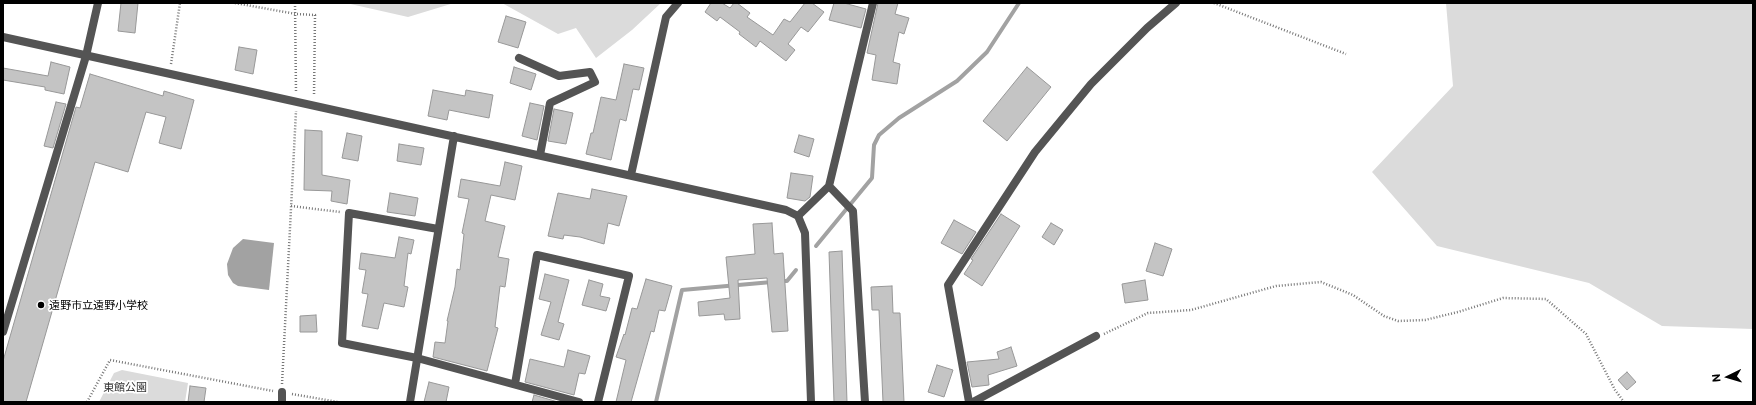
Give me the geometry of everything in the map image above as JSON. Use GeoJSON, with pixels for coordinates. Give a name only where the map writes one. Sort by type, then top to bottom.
{"type":"FeatureCollection","features":[{"type":"Feature","properties":{"kind":"street"},"geometry":{"type":"LineString","coordinates":[[3,332],[86,56],[98,3]]}},
{"type":"Feature","properties":{"kind":"street"},"geometry":{"type":"LineString","coordinates":[[631,176],[666,17],[678,3]]}},
{"type":"Feature","properties":{"kind":"street"},"geometry":{"type":"LineString","coordinates":[[798,216],[829,186],[874,3]]}},
{"type":"Feature","properties":{"kind":"street"},"geometry":{"type":"LineString","coordinates":[[970,402],[948,285],[1035,152],[1091,84],[1147,28],[1176,3]]}},
{"type":"Feature","properties":{"kind":"street"},"geometry":{"type":"LineString","coordinates":[[3,37],[296,103],[454,136],[786,210],[798,216],[805,234],[811,402]]}},
{"type":"Feature","properties":{"kind":"street"},"geometry":{"type":"LineString","coordinates":[[519,58],[559,76],[590,72],[595,82],[550,103],[540,155]]}},
{"type":"Feature","properties":{"kind":"street"},"geometry":{"type":"LineString","coordinates":[[410,402],[454,136]]}},
{"type":"Feature","properties":{"kind":"street"},"geometry":{"type":"LineString","coordinates":[[829,186],[853,211],[865,402]]}},
{"type":"Feature","properties":{"kind":"street"},"geometry":{"type":"LineString","coordinates":[[438,229],[349,213],[342,343],[417,358],[579,402]]}},
{"type":"Feature","properties":{"kind":"street"},"geometry":{"type":"LineString","coordinates":[[515,384],[537,255],[630,276],[598,402]]}},
{"type":"Feature","properties":{"kind":"street"},"geometry":{"type":"LineString","coordinates":[[973,402],[1096,336]]}},
{"type":"Feature","properties":{"kind":"street"},"geometry":{"type":"LineString","coordinates":[[282,392],[282,402]]}},
{"type":"Feature","properties":{"kind":"path"},"geometry":{"type":"LineString","coordinates":[[170,74],[180,3]]}},
{"type":"Feature","properties":{"kind":"path"},"geometry":{"type":"LineString","coordinates":[[235,3],[296,14],[315,15],[314,106]]}},
{"type":"Feature","properties":{"kind":"path"},"geometry":{"type":"LineString","coordinates":[[282,392],[296,103],[296,3]]}},
{"type":"Feature","properties":{"kind":"path"},"geometry":{"type":"LineString","coordinates":[[1214,3],[1346,54]]}},
{"type":"Feature","properties":{"kind":"path"},"geometry":{"type":"LineString","coordinates":[[291,206],[349,213]]}},
{"type":"Feature","properties":{"kind":"path"},"geometry":{"type":"LineString","coordinates":[[1096,336],[1111,332],[1148,313],[1192,310],[1276,286],[1321,282],[1353,296],[1384,316],[1398,321],[1425,320],[1458,312],[1503,298],[1546,299],[1586,334],[1615,390],[1624,402]]}},
{"type":"Feature","properties":{"kind":"path"},"geometry":{"type":"LineString","coordinates":[[87,402],[110,360],[338,402]]}},
{"type":"Feature","properties":{"kind":"green space"},"geometry":{"type":"Polygon","coordinates":[[[346,3],[454,3],[408,17],[346,3]]]}},
{"type":"Feature","properties":{"kind":"green space"},"geometry":{"type":"Polygon","coordinates":[[[502,3],[661,3],[632,30],[596,58],[576,28],[558,34],[502,3]]]}},
{"type":"Feature","properties":{"kind":"green space"},"geometry":{"type":"Polygon","coordinates":[[[1446,3],[1753,3],[1753,329],[1662,326],[1589,283],[1437,246],[1372,172],[1453,86],[1446,3]]]}},
{"type":"Feature","properties":{"kind":"green space","name":"東館公園"},"geometry":{"type":"Polygon","coordinates":[[[122,370],[188,383],[185,402],[99,402],[114,373],[122,370]]]}},
{"type":"Feature","properties":{"kind":"shaded area"},"geometry":{"type":"Polygon","coordinates":[[[243,239],[274,243],[269,290],[238,286],[233,283],[228,275],[227,264],[233,248],[243,239]]]}},
{"type":"Feature","properties":{"kind":"building"},"geometry":{"type":"Polygon","coordinates":[[[121,3],[138,3],[135,33],[118,31],[121,3]]]}},
{"type":"Feature","properties":{"kind":"building"},"geometry":{"type":"Polygon","coordinates":[[[711,3],[722,3],[730,8],[734,3],[737,3],[750,13],[747,17],[773,35],[784,19],[790,22],[805,3],[812,3],[824,12],[808,32],[801,27],[788,44],[795,50],[786,61],[760,41],[756,47],[739,34],[740,32],[720,17],[717,21],[705,12],[711,3]]]}},
{"type":"Feature","properties":{"kind":"building"},"geometry":{"type":"Polygon","coordinates":[[[834,3],[844,3],[866,9],[861,28],[829,20],[834,3]]]}},
{"type":"Feature","properties":{"kind":"building"},"geometry":{"type":"Polygon","coordinates":[[[878,3],[898,3],[895,14],[909,18],[904,34],[899,32],[893,62],[900,64],[897,84],[872,80],[876,55],[867,53],[878,3]]]}},
{"type":"Feature","properties":{"kind":"building"},"geometry":{"type":"Polygon","coordinates":[[[506,16],[526,22],[518,48],[498,42],[506,16]]]}},
{"type":"Feature","properties":{"kind":"building"},"geometry":{"type":"Polygon","coordinates":[[[239,47],[257,50],[253,74],[235,70],[239,47]]]}},
{"type":"Feature","properties":{"kind":"building"},"geometry":{"type":"Polygon","coordinates":[[[51,62],[70,67],[64,94],[45,90],[45,87],[3,80],[3,68],[48,76],[51,62]]]}},
{"type":"Feature","properties":{"kind":"building"},"geometry":{"type":"Polygon","coordinates":[[[624,64],[644,68],[639,90],[633,89],[626,121],[620,119],[611,160],[586,154],[591,133],[593,133],[601,97],[616,100],[624,64]]]}},
{"type":"Feature","properties":{"kind":"building"},"geometry":{"type":"Polygon","coordinates":[[[514,67],[536,74],[531,90],[510,83],[514,67]]]}},
{"type":"Feature","properties":{"kind":"building"},"geometry":{"type":"Polygon","coordinates":[[[1027,67],[1051,87],[1007,141],[983,121],[1027,67]]]}},
{"type":"Feature","properties":{"kind":"building"},"geometry":{"type":"Polygon","coordinates":[[[90,74],[163,96],[164,91],[194,100],[181,149],[159,143],[166,117],[146,112],[128,172],[95,162],[26,402],[3,402],[3,361],[76,107],[80,108],[90,74]]]}},
{"type":"Feature","properties":{"kind":"building"},"geometry":{"type":"Polygon","coordinates":[[[433,90],[465,96],[466,90],[493,95],[489,118],[449,110],[447,120],[428,116],[433,90]]]}},
{"type":"Feature","properties":{"kind":"building"},"geometry":{"type":"Polygon","coordinates":[[[56,102],[66,104],[53,148],[44,146],[56,102]]]}},
{"type":"Feature","properties":{"kind":"building"},"geometry":{"type":"Polygon","coordinates":[[[530,103],[544,106],[537,140],[522,136],[530,103]]]}},
{"type":"Feature","properties":{"kind":"building"},"geometry":{"type":"Polygon","coordinates":[[[554,109],[573,113],[566,144],[548,141],[554,109]]]}},
{"type":"Feature","properties":{"kind":"building"},"geometry":{"type":"Polygon","coordinates":[[[305,130],[322,131],[322,175],[350,180],[347,204],[331,201],[332,191],[304,190],[305,130]]]}},
{"type":"Feature","properties":{"kind":"building"},"geometry":{"type":"Polygon","coordinates":[[[347,133],[362,136],[358,161],[342,158],[347,133]]]}},
{"type":"Feature","properties":{"kind":"building"},"geometry":{"type":"Polygon","coordinates":[[[799,135],[814,139],[809,157],[794,152],[799,135]]]}},
{"type":"Feature","properties":{"kind":"building"},"geometry":{"type":"Polygon","coordinates":[[[399,144],[424,148],[421,165],[397,161],[399,144]]]}},
{"type":"Feature","properties":{"kind":"building"},"geometry":{"type":"Polygon","coordinates":[[[505,162],[522,166],[515,200],[491,195],[485,221],[505,226],[498,257],[509,259],[505,287],[500,286],[495,327],[498,328],[487,371],[433,357],[435,342],[445,343],[447,321],[455,287],[457,269],[460,270],[464,234],[462,233],[469,199],[458,197],[461,179],[500,186],[505,162]]]}},
{"type":"Feature","properties":{"kind":"building"},"geometry":{"type":"Polygon","coordinates":[[[791,173],[813,176],[810,197],[805,201],[787,198],[791,173]]]}},
{"type":"Feature","properties":{"kind":"building"},"geometry":{"type":"Polygon","coordinates":[[[592,189],[627,196],[619,226],[608,223],[604,244],[580,237],[564,235],[563,239],[548,236],[558,193],[590,199],[592,189]]]}},
{"type":"Feature","properties":{"kind":"building"},"geometry":{"type":"Polygon","coordinates":[[[390,193],[418,198],[415,216],[387,212],[390,193]]]}},
{"type":"Feature","properties":{"kind":"building"},"geometry":{"type":"Polygon","coordinates":[[[1001,214],[1020,226],[982,286],[964,274],[973,260],[971,259],[1001,214]]]}},
{"type":"Feature","properties":{"kind":"building"},"geometry":{"type":"Polygon","coordinates":[[[954,220],[976,232],[962,254],[941,243],[954,220]]]}},
{"type":"Feature","properties":{"kind":"building"},"geometry":{"type":"Polygon","coordinates":[[[772,223],[774,254],[783,253],[788,331],[772,332],[767,278],[738,280],[740,319],[725,320],[724,314],[699,316],[698,302],[730,298],[726,257],[755,254],[753,224],[772,223]]]}},
{"type":"Feature","properties":{"kind":"building"},"geometry":{"type":"Polygon","coordinates":[[[1051,223],[1063,230],[1054,245],[1042,237],[1051,223]]]}},
{"type":"Feature","properties":{"kind":"building"},"geometry":{"type":"Polygon","coordinates":[[[399,237],[414,240],[411,254],[408,253],[404,286],[408,287],[404,307],[384,303],[378,329],[362,326],[368,294],[362,293],[366,270],[359,269],[361,253],[395,258],[399,237]]]}},
{"type":"Feature","properties":{"kind":"building"},"geometry":{"type":"Polygon","coordinates":[[[1155,243],[1172,249],[1163,276],[1146,271],[1155,243]]]}},
{"type":"Feature","properties":{"kind":"building"},"geometry":{"type":"Polygon","coordinates":[[[842,251],[847,402],[834,402],[829,252],[842,251]]]}},
{"type":"Feature","properties":{"kind":"building"},"geometry":{"type":"Polygon","coordinates":[[[545,274],[569,280],[558,322],[564,324],[559,340],[541,335],[551,302],[539,299],[545,274]]]}},
{"type":"Feature","properties":{"kind":"building"},"geometry":{"type":"Polygon","coordinates":[[[646,279],[672,286],[665,311],[659,310],[654,332],[651,331],[631,402],[616,402],[626,360],[616,357],[624,334],[625,335],[632,308],[637,309],[646,279]]]}},
{"type":"Feature","properties":{"kind":"building"},"geometry":{"type":"Polygon","coordinates":[[[589,280],[603,284],[600,296],[610,298],[606,311],[582,305],[589,280]]]}},
{"type":"Feature","properties":{"kind":"building"},"geometry":{"type":"Polygon","coordinates":[[[1145,280],[1148,300],[1125,303],[1122,284],[1145,280]]]}},
{"type":"Feature","properties":{"kind":"building"},"geometry":{"type":"Polygon","coordinates":[[[892,286],[893,313],[900,313],[904,402],[883,402],[879,310],[872,310],[871,287],[892,286]]]}},
{"type":"Feature","properties":{"kind":"building"},"geometry":{"type":"Polygon","coordinates":[[[316,315],[317,332],[300,332],[300,316],[316,315]]]}},
{"type":"Feature","properties":{"kind":"building"},"geometry":{"type":"Polygon","coordinates":[[[1011,347],[1017,366],[988,375],[989,385],[972,387],[967,362],[999,359],[997,352],[1011,347]]]}},
{"type":"Feature","properties":{"kind":"building"},"geometry":{"type":"Polygon","coordinates":[[[568,350],[590,356],[585,374],[579,373],[574,395],[525,382],[530,359],[564,367],[568,350]]]}},
{"type":"Feature","properties":{"kind":"building"},"geometry":{"type":"Polygon","coordinates":[[[937,365],[953,370],[944,397],[928,392],[937,365]]]}},
{"type":"Feature","properties":{"kind":"building"},"geometry":{"type":"Polygon","coordinates":[[[1627,372],[1636,382],[1627,390],[1618,380],[1627,372]]]}},
{"type":"Feature","properties":{"kind":"building"},"geometry":{"type":"Polygon","coordinates":[[[429,382],[449,387],[446,402],[424,402],[429,382]]]}},
{"type":"Feature","properties":{"kind":"building"},"geometry":{"type":"Polygon","coordinates":[[[190,386],[206,388],[204,402],[188,402],[190,386]]]}},
{"type":"Feature","properties":{"kind":"building"},"geometry":{"type":"Polygon","coordinates":[[[534,395],[558,402],[532,402],[534,395]]]}},
{"type":"Feature","properties":{"kind":"waterway"},"geometry":{"type":"LineString","coordinates":[[816,246],[872,178],[874,145],[879,135],[899,118],[957,81],[987,52],[1019,3]]}},
{"type":"Feature","properties":{"kind":"waterway"},"geometry":{"type":"LineString","coordinates":[[781,281],[787,281],[796,270]]}},
{"type":"Feature","properties":{"kind":"waterway"},"geometry":{"type":"LineString","coordinates":[[656,402],[682,290],[772,282]]}},
{"type":"Feature","properties":{"kind":"place","name":"遠野市立遠野小学校"},"geometry":{"type":"Point","coordinates":[41,305]}}]}
